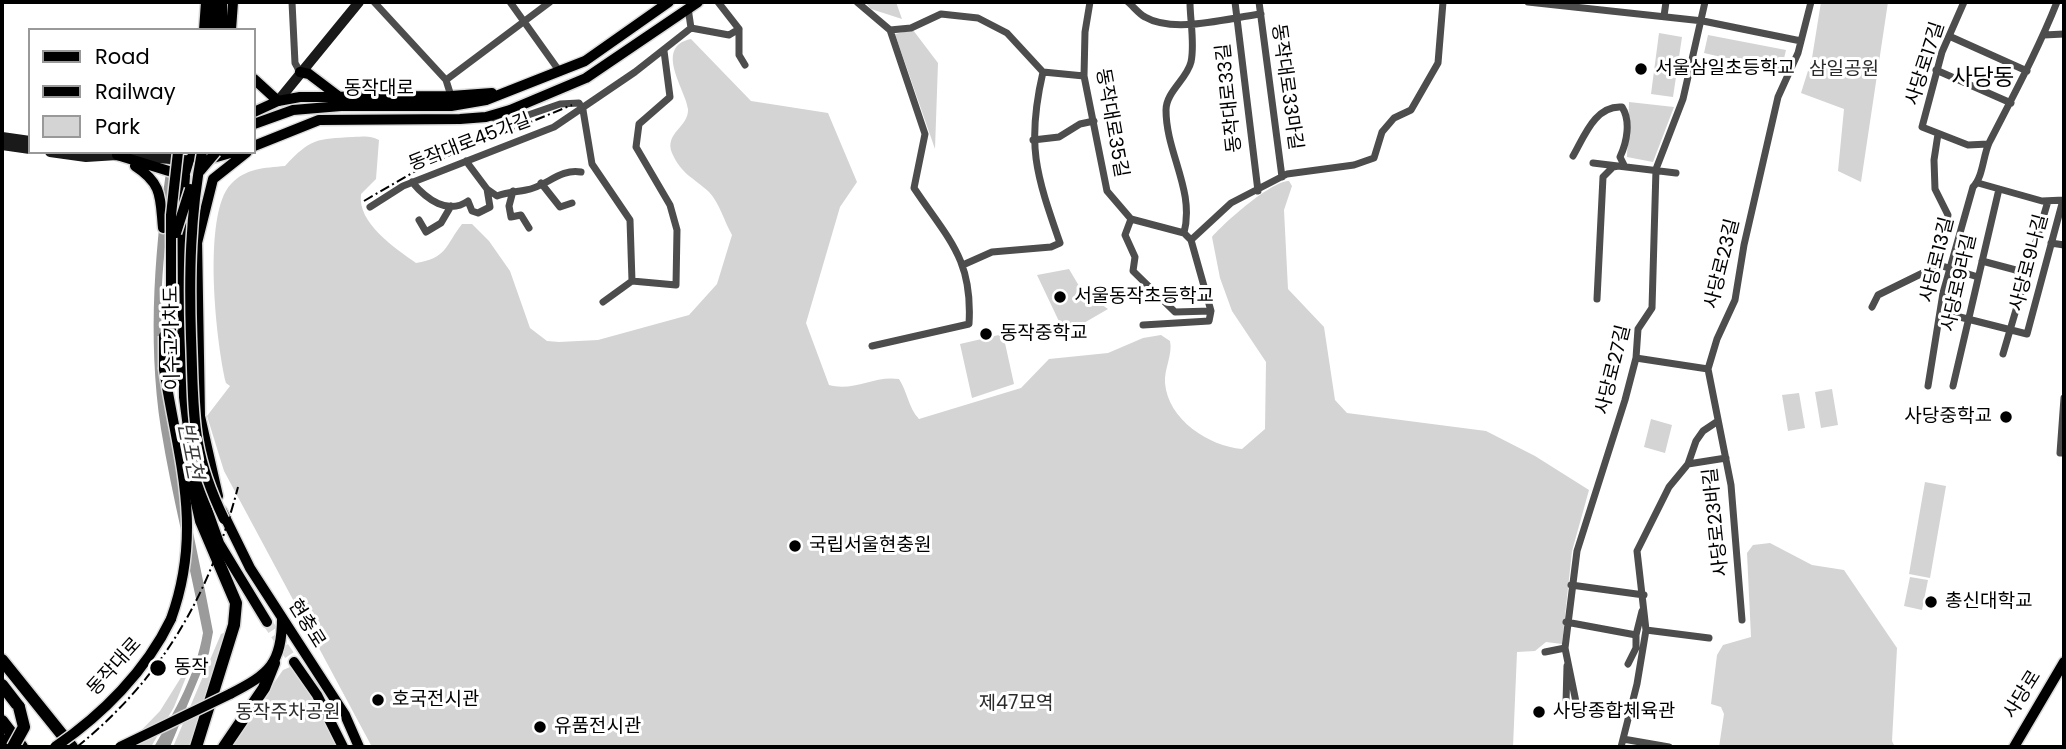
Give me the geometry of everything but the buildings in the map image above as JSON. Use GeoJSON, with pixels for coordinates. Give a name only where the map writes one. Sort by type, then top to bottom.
{"type":"FeatureCollection","features":[{"type":"Feature","properties":{"kind":"highway"},"geometry":{"type":"LineString","coordinates":[[185,450],[201,520],[236,603],[234,625],[196,747]]}},
{"type":"Feature","properties":{"kind":"highway"},"geometry":{"type":"LineString","coordinates":[[2,660],[72,747]]}},
{"type":"Feature","properties":{"kind":"highway"},"geometry":{"type":"LineString","coordinates":[[224,747],[264,688],[274,663]]}},
{"type":"Feature","properties":{"kind":"highway"},"geometry":{"type":"LineString","coordinates":[[2,673],[62,747]]}},
{"type":"Feature","properties":{"kind":"highway"},"geometry":{"type":"LineString","coordinates":[[2,685],[19,707],[24,727],[13,747]]}},
{"type":"Feature","properties":{"kind":"highway"},"geometry":{"type":"LineString","coordinates":[[2,721],[22,747]]}},
{"type":"Feature","properties":{"kind":"highway"},"geometry":{"type":"LineString","coordinates":[[2,740],[8,747]]}},
{"type":"Feature","properties":{"kind":"main road"},"geometry":{"type":"LineString","coordinates":[[204,28],[205,2]]}},
{"type":"Feature","properties":{"kind":"main road"},"geometry":{"type":"LineString","coordinates":[[214,28],[215,2]]}},
{"type":"Feature","properties":{"kind":"main road"},"geometry":{"type":"LineString","coordinates":[[222,2],[222,28]]}},
{"type":"Feature","properties":{"kind":"main road"},"geometry":{"type":"LineString","coordinates":[[231,28],[233,2]]}},
{"type":"Feature","properties":{"kind":"main road"},"geometry":{"type":"LineString","coordinates":[[256,81],[278,101],[359,2]]}},
{"type":"Feature","properties":{"kind":"main road","name":"동작대로"},"geometry":{"type":"LineString","coordinates":[[256,123],[293,110],[341,106],[451,106],[486,100],[585,61],[669,2]]}},
{"type":"Feature","properties":{"kind":"main road","name":"동작대로"},"geometry":{"type":"LineString","coordinates":[[256,146],[319,120],[433,120],[490,116],[510,110],[586,78],[693,5]]}},
{"type":"Feature","properties":{"kind":"main road"},"geometry":{"type":"LineString","coordinates":[[300,72],[309,74],[338,96]]}},
{"type":"Feature","properties":{"kind":"main road"},"geometry":{"type":"LineString","coordinates":[[505,92],[502,99],[510,110]]}},
{"type":"Feature","properties":{"kind":"main road","name":"동작대로"},"geometry":{"type":"LineString","coordinates":[[256,111],[278,101],[297,97],[450,96],[505,92]]}},
{"type":"Feature","properties":{"kind":"main road"},"geometry":{"type":"LineString","coordinates":[[256,134],[270,139]]}},
{"type":"Feature","properties":{"kind":"main road"},"geometry":{"type":"LineString","coordinates":[[2,137],[28,141]]}},
{"type":"Feature","properties":{"kind":"main road"},"geometry":{"type":"LineString","coordinates":[[2,145],[28,149]]}},
{"type":"Feature","properties":{"kind":"main road"},"geometry":{"type":"LineString","coordinates":[[62,154],[86,158],[112,154]]}},
{"type":"Feature","properties":{"kind":"main road"},"geometry":{"type":"LineString","coordinates":[[119,154],[150,177],[159,188],[163,228],[164,369],[171,412]]}},
{"type":"Feature","properties":{"kind":"main road"},"geometry":{"type":"LineString","coordinates":[[121,154],[181,175]]}},
{"type":"Feature","properties":{"kind":"main road"},"geometry":{"type":"LineString","coordinates":[[124,154],[142,157],[193,155]]}},
{"type":"Feature","properties":{"kind":"main road"},"geometry":{"type":"LineString","coordinates":[[176,377],[175,238],[188,194],[201,170],[214,154]]}},
{"type":"Feature","properties":{"kind":"main road","name":"동작대로"},"geometry":{"type":"LineString","coordinates":[[196,249],[214,179],[245,154]]}},
{"type":"Feature","properties":{"kind":"main road"},"geometry":{"type":"LineString","coordinates":[[163,228],[181,175],[193,155]]}},
{"type":"Feature","properties":{"kind":"main road","name":"동작대로"},"geometry":{"type":"LineString","coordinates":[[193,155],[199,198],[196,249],[200,416],[223,519]]}},
{"type":"Feature","properties":{"kind":"main road","name":"이수고가차도"},"geometry":{"type":"LineString","coordinates":[[171,346],[171,215],[193,155]]}},
{"type":"Feature","properties":{"kind":"main road","name":"이수고가차도"},"geometry":{"type":"LineString","coordinates":[[193,155],[189,254],[191,404],[198,453],[223,519]]}},
{"type":"Feature","properties":{"kind":"main road"},"geometry":{"type":"LineString","coordinates":[[181,175],[184,397],[189,447],[196,477]]}},
{"type":"Feature","properties":{"kind":"main road"},"geometry":{"type":"LineString","coordinates":[[171,346],[185,450],[219,543],[267,622]]}},
{"type":"Feature","properties":{"kind":"main road"},"geometry":{"type":"LineString","coordinates":[[171,346],[171,412]]}},
{"type":"Feature","properties":{"kind":"main road","name":"동작대로"},"geometry":{"type":"LineString","coordinates":[[55,747],[128,684],[160,641],[183,579],[188,511],[171,412]]}},
{"type":"Feature","properties":{"kind":"main road","name":"현충로"},"geometry":{"type":"LineString","coordinates":[[223,519],[282,618],[345,715],[359,747]]}},
{"type":"Feature","properties":{"kind":"main road"},"geometry":{"type":"LineString","coordinates":[[120,747],[257,680],[274,663],[281,645],[282,618]]}},
{"type":"Feature","properties":{"kind":"main road","name":"현충로"},"geometry":{"type":"LineString","coordinates":[[294,662],[317,695],[343,747]]}},
{"type":"Feature","properties":{"kind":"main road","name":"사당로"},"geometry":{"type":"LineString","coordinates":[[2014,747],[2064,662]]}},
{"type":"Feature","properties":{"kind":"street"},"geometry":{"type":"LineString","coordinates":[[292,2],[295,64],[300,72]]}},
{"type":"Feature","properties":{"kind":"street"},"geometry":{"type":"LineString","coordinates":[[374,2],[446,80],[450,96]]}},
{"type":"Feature","properties":{"kind":"street"},"geometry":{"type":"LineString","coordinates":[[510,2],[560,72]]}},
{"type":"Feature","properties":{"kind":"street"},"geometry":{"type":"LineString","coordinates":[[446,80],[550,2]]}},
{"type":"Feature","properties":{"kind":"street"},"geometry":{"type":"LineString","coordinates":[[718,2],[739,29],[739,55],[745,65]]}},
{"type":"Feature","properties":{"kind":"street"},"geometry":{"type":"LineString","coordinates":[[857,2],[890,30],[925,134],[914,188],[964,264],[971,293],[969,324],[872,346]]}},
{"type":"Feature","properties":{"kind":"street","name":"동작대로35길"},"geometry":{"type":"LineString","coordinates":[[1090,2],[1085,32],[1084,76],[1107,191],[1132,219]]}},
{"type":"Feature","properties":{"kind":"street"},"geometry":{"type":"LineString","coordinates":[[1128,2],[1145,18],[1190,25],[1261,14]]}},
{"type":"Feature","properties":{"kind":"street"},"geometry":{"type":"LineString","coordinates":[[1184,233],[1189,213],[1176,154],[1169,138],[1166,107],[1192,61],[1190,2]]}},
{"type":"Feature","properties":{"kind":"street","name":"동작대로33길"},"geometry":{"type":"LineString","coordinates":[[1235,2],[1258,191]]}},
{"type":"Feature","properties":{"kind":"street","name":"동작대로33마길"},"geometry":{"type":"LineString","coordinates":[[1259,2],[1282,177]]}},
{"type":"Feature","properties":{"kind":"street"},"geometry":{"type":"LineString","coordinates":[[1191,240],[1231,203],[1282,177],[1308,170],[1354,165],[1374,158],[1382,132],[1394,118],[1411,110],[1438,62],[1443,2]]}},
{"type":"Feature","properties":{"kind":"street"},"geometry":{"type":"LineString","coordinates":[[1528,2],[1703,21],[1801,41]]}},
{"type":"Feature","properties":{"kind":"street"},"geometry":{"type":"LineString","coordinates":[[1621,12],[1624,2]]}},
{"type":"Feature","properties":{"kind":"street"},"geometry":{"type":"LineString","coordinates":[[1664,16],[1666,2]]}},
{"type":"Feature","properties":{"kind":"street","name":"사당로27길"},"geometry":{"type":"LineString","coordinates":[[1567,666],[1566,703],[1571,707],[1576,702],[1565,648],[1571,584],[1590,502],[1636,358],[1638,329],[1652,308],[1656,169],[1683,99],[1696,32],[1703,21],[1705,2]]}},
{"type":"Feature","properties":{"kind":"street","name":"사당로23길"},"geometry":{"type":"LineString","coordinates":[[1718,421],[1709,369],[1717,340],[1735,300],[1744,245],[1778,97],[1801,41],[1811,2]]}},
{"type":"Feature","properties":{"kind":"street","name":"사당로17길"},"geometry":{"type":"LineString","coordinates":[[1939,265],[1948,215],[1935,189],[1935,132],[1922,127],[1936,70],[1964,2]]}},
{"type":"Feature","properties":{"kind":"street","name":"사당로13길"},"geometry":{"type":"LineString","coordinates":[[1928,386],[1940,312],[1973,187],[1978,183],[1988,144],[2027,71],[2057,2]]}},
{"type":"Feature","properties":{"kind":"street","name":"동작대로"},"geometry":{"type":"LineString","coordinates":[[691,28],[693,5]]}},
{"type":"Feature","properties":{"kind":"street"},"geometry":{"type":"LineString","coordinates":[[890,30],[911,28],[942,14],[978,18],[1007,33],[1042,72],[1084,76]]}},
{"type":"Feature","properties":{"kind":"street"},"geometry":{"type":"LineString","coordinates":[[632,281],[631,220],[592,164],[583,110],[691,28],[729,35],[739,29]]}},
{"type":"Feature","properties":{"kind":"street"},"geometry":{"type":"LineString","coordinates":[[2044,35],[2064,34]]}},
{"type":"Feature","properties":{"kind":"street"},"geometry":{"type":"LineString","coordinates":[[1949,36],[2027,71]]}},
{"type":"Feature","properties":{"kind":"street"},"geometry":{"type":"LineString","coordinates":[[603,302],[632,281],[676,285],[677,230],[670,205],[636,147],[639,124],[670,97],[664,51]]}},
{"type":"Feature","properties":{"kind":"street"},"geometry":{"type":"LineString","coordinates":[[1936,70],[2011,103]]}},
{"type":"Feature","properties":{"kind":"street"},"geometry":{"type":"LineString","coordinates":[[964,264],[992,252],[1051,247],[1060,243],[1039,177],[1032,140],[1032,122],[1042,72]]}},
{"type":"Feature","properties":{"kind":"street","name":"동작대로"},"geometry":{"type":"LineString","coordinates":[[490,116],[505,123],[568,102],[579,103],[583,110]]}},
{"type":"Feature","properties":{"kind":"street"},"geometry":{"type":"LineString","coordinates":[[1573,156],[1596,117],[1614,106],[1622,107],[1627,120],[1625,144],[1620,157],[1624,165]]}},
{"type":"Feature","properties":{"kind":"street","name":"동작대로45가길"},"geometry":{"type":"LineString","coordinates":[[370,207],[412,182],[554,127],[583,110]]}},
{"type":"Feature","properties":{"kind":"street"},"geometry":{"type":"LineString","coordinates":[[1032,140],[1059,137],[1080,124],[1094,121]]}},
{"type":"Feature","properties":{"kind":"street"},"geometry":{"type":"LineString","coordinates":[[1935,132],[1968,145],[1988,144]]}},
{"type":"Feature","properties":{"kind":"street"},"geometry":{"type":"LineString","coordinates":[[466,161],[487,189],[497,196],[528,190],[572,170],[581,172]]}},
{"type":"Feature","properties":{"kind":"street"},"geometry":{"type":"LineString","coordinates":[[1593,163],[1676,173]]}},
{"type":"Feature","properties":{"kind":"street"},"geometry":{"type":"LineString","coordinates":[[1597,299],[1604,177],[1613,167],[1624,165]]}},
{"type":"Feature","properties":{"kind":"street"},"geometry":{"type":"LineString","coordinates":[[412,182],[443,208],[457,208],[468,201],[472,211],[478,213],[490,207],[487,189]]}},
{"type":"Feature","properties":{"kind":"street"},"geometry":{"type":"LineString","coordinates":[[541,183],[560,207],[572,203]]}},
{"type":"Feature","properties":{"kind":"street"},"geometry":{"type":"LineString","coordinates":[[1978,183],[2048,201],[2064,200]]}},
{"type":"Feature","properties":{"kind":"street","name":"사당로9라길"},"geometry":{"type":"LineString","coordinates":[[1953,386],[1999,189]]}},
{"type":"Feature","properties":{"kind":"street"},"geometry":{"type":"LineString","coordinates":[[513,191],[509,206],[512,217],[521,215],[529,228]]}},
{"type":"Feature","properties":{"kind":"street","name":"사당로9나길"},"geometry":{"type":"LineString","coordinates":[[2011,329],[2027,334],[2064,200]]}},
{"type":"Feature","properties":{"kind":"street"},"geometry":{"type":"LineString","coordinates":[[2003,354],[2048,201]]}},
{"type":"Feature","properties":{"kind":"street"},"geometry":{"type":"LineString","coordinates":[[419,220],[426,232],[447,215],[450,206]]}},
{"type":"Feature","properties":{"kind":"street"},"geometry":{"type":"LineString","coordinates":[[1143,325],[1209,321],[1211,311],[1191,240],[1184,233],[1132,219],[1125,235],[1135,257],[1133,271],[1141,281],[1175,312],[1211,311]]}},
{"type":"Feature","properties":{"kind":"street"},"geometry":{"type":"LineString","coordinates":[[2051,243],[2064,246]]}},
{"type":"Feature","properties":{"kind":"street"},"geometry":{"type":"LineString","coordinates":[[1982,261],[2027,273]]}},
{"type":"Feature","properties":{"kind":"street"},"geometry":{"type":"LineString","coordinates":[[1872,307],[1878,295],[1939,265],[1978,277]]}},
{"type":"Feature","properties":{"kind":"street"},"geometry":{"type":"LineString","coordinates":[[1940,312],[2011,329]]}},
{"type":"Feature","properties":{"kind":"street"},"geometry":{"type":"LineString","coordinates":[[1636,358],[1709,369]]}},
{"type":"Feature","properties":{"kind":"street"},"geometry":{"type":"LineString","coordinates":[[2062,453],[2064,398]]}},
{"type":"Feature","properties":{"kind":"street"},"geometry":{"type":"LineString","coordinates":[[1669,747],[1622,743],[1637,684],[1646,630],[1637,551],[1669,487],[1688,464],[1691,452],[1703,431],[1718,421]]}},
{"type":"Feature","properties":{"kind":"street","name":"사당로23바길"},"geometry":{"type":"LineString","coordinates":[[1718,421],[1738,542],[1742,620]]}},
{"type":"Feature","properties":{"kind":"street"},"geometry":{"type":"LineString","coordinates":[[1688,464],[1726,458]]}},
{"type":"Feature","properties":{"kind":"street"},"geometry":{"type":"LineString","coordinates":[[1571,584],[1644,599]]}},
{"type":"Feature","properties":{"kind":"street"},"geometry":{"type":"LineString","coordinates":[[1628,664],[1636,648],[1644,599]]}},
{"type":"Feature","properties":{"kind":"street"},"geometry":{"type":"LineString","coordinates":[[1566,622],[1636,635]]}},
{"type":"Feature","properties":{"kind":"street"},"geometry":{"type":"LineString","coordinates":[[1646,630],[1709,638]]}},
{"type":"Feature","properties":{"kind":"street"},"geometry":{"type":"LineString","coordinates":[[1545,652],[1565,648]]}},
{"type":"Feature","properties":{"kind":"green space"},"geometry":{"type":"Polygon","coordinates":[[[865,2],[896,2],[902,19],[871,9],[865,2]]]}},
{"type":"Feature","properties":{"kind":"green space","name":"삼일공원"},"geometry":{"type":"Polygon","coordinates":[[[1821,2],[1888,2],[1861,182],[1838,171],[1844,109],[1801,93],[1812,58],[1821,2]]]}},
{"type":"Feature","properties":{"kind":"green space"},"geometry":{"type":"Polygon","coordinates":[[[913,30],[938,63],[935,149],[895,34],[913,30]]]}},
{"type":"Feature","properties":{"kind":"green space"},"geometry":{"type":"Polygon","coordinates":[[[1659,33],[1682,37],[1673,97],[1651,94],[1659,33]]]}},
{"type":"Feature","properties":{"kind":"green space"},"geometry":{"type":"Polygon","coordinates":[[[1708,35],[1786,50],[1781,71],[1704,53],[1708,35]]]}},
{"type":"Feature","properties":{"kind":"green space","name":"제47묘역"},"geometry":{"type":"Polygon","coordinates":[[[691,39],[751,101],[828,113],[857,182],[840,207],[806,323],[829,385],[838,387],[881,379],[899,379],[912,410],[919,419],[1021,388],[1049,359],[1108,353],[1143,338],[1161,335],[1170,341],[1165,383],[1174,408],[1192,429],[1204,437],[1216,443],[1242,449],[1265,429],[1266,362],[1232,311],[1220,278],[1212,237],[1260,195],[1289,181],[1292,186],[1284,210],[1288,289],[1324,327],[1335,400],[1347,413],[1486,431],[1535,456],[1589,490],[1572,551],[1562,644],[1546,642],[1535,651],[1517,652],[1513,747],[372,747],[224,471],[207,416],[230,386],[226,383],[218,339],[214,279],[214,249],[222,199],[231,184],[243,175],[270,167],[285,166],[315,142],[372,137],[379,140],[376,179],[361,194],[361,205],[371,225],[416,263],[440,254],[462,224],[472,224],[489,241],[510,271],[530,328],[547,341],[598,340],[689,315],[717,284],[732,235],[713,196],[680,166],[670,146],[674,135],[685,121],[688,109],[674,70],[674,51],[680,44],[691,39]]]}},
{"type":"Feature","properties":{"kind":"green space"},"geometry":{"type":"Polygon","coordinates":[[[1629,102],[1674,107],[1653,162],[1627,157],[1629,102]]]}},
{"type":"Feature","properties":{"kind":"green space"},"geometry":{"type":"Polygon","coordinates":[[[1069,269],[1082,291],[1108,309],[1065,334],[1037,275],[1069,269]]]}},
{"type":"Feature","properties":{"kind":"green space"},"geometry":{"type":"Polygon","coordinates":[[[1003,334],[1014,384],[972,398],[960,344],[1003,334]]]}},
{"type":"Feature","properties":{"kind":"green space"},"geometry":{"type":"Polygon","coordinates":[[[1832,389],[1838,425],[1821,428],[1815,392],[1832,389]]]}},
{"type":"Feature","properties":{"kind":"green space"},"geometry":{"type":"Polygon","coordinates":[[[1799,393],[1805,428],[1788,431],[1782,395],[1799,393]]]}},
{"type":"Feature","properties":{"kind":"green space"},"geometry":{"type":"Polygon","coordinates":[[[1651,419],[1672,425],[1665,453],[1644,447],[1651,419]]]}},
{"type":"Feature","properties":{"kind":"green space"},"geometry":{"type":"Polygon","coordinates":[[[1925,482],[1946,486],[1930,578],[1909,574],[1925,482]]]}},
{"type":"Feature","properties":{"kind":"green space"},"geometry":{"type":"Polygon","coordinates":[[[1770,543],[1812,565],[1844,570],[1897,648],[1892,741],[1895,747],[1719,747],[1724,714],[1721,707],[1711,704],[1717,655],[1723,645],[1751,637],[1747,553],[1753,545],[1770,543]]]}},
{"type":"Feature","properties":{"kind":"green space"},"geometry":{"type":"Polygon","coordinates":[[[1910,577],[1928,580],[1922,610],[1904,606],[1910,577]]]}},
{"type":"Feature","properties":{"kind":"green space"},"geometry":{"type":"Polygon","coordinates":[[[231,630],[193,747],[173,747],[221,634],[231,630]]]}},
{"type":"Feature","properties":{"kind":"green space"},"geometry":{"type":"Polygon","coordinates":[[[195,655],[174,707],[151,747],[125,747],[160,711],[195,655]]]}},
{"type":"Feature","properties":{"kind":"green space","name":"동작주차공원"},"geometry":{"type":"Polygon","coordinates":[[[290,667],[320,708],[338,747],[229,747],[283,670],[290,667]]]}},
{"type":"Feature","properties":{"kind":"shaded area","name":"반포천"},"geometry":{"type":"Polygon","coordinates":[[[169,154],[180,154],[163,275],[163,349],[178,456],[213,632],[209,653],[170,747],[154,747],[190,678],[203,633],[165,454],[157,394],[154,290],[169,154]]]}},
{"type":"Feature","properties":{"kind":"tunnel"},"geometry":{"type":"LineString","coordinates":[[267,622],[294,662]]}},
{"type":"Feature","properties":{"kind":"railway"},"geometry":{"type":"LineString","coordinates":[[364,201],[426,165],[572,105]]}},
{"type":"Feature","properties":{"kind":"railway"},"geometry":{"type":"LineString","coordinates":[[77,747],[108,720],[135,691],[180,630],[213,563],[238,487]]}},
{"type":"Feature","properties":{"kind":"place","name":"서울삼일초등학교"},"geometry":{"type":"Point","coordinates":[1641,69]}},
{"type":"Feature","properties":{"kind":"place","name":"서울동작초등학교"},"geometry":{"type":"Point","coordinates":[1060,297]}},
{"type":"Feature","properties":{"kind":"place","name":"동작중학교"},"geometry":{"type":"Point","coordinates":[986,334]}},
{"type":"Feature","properties":{"kind":"place","name":"사당중학교"},"geometry":{"type":"Point","coordinates":[2006,417]}},
{"type":"Feature","properties":{"kind":"place","name":"국립서울현충원"},"geometry":{"type":"Point","coordinates":[795,546]}},
{"type":"Feature","properties":{"kind":"place","name":"총신대학교"},"geometry":{"type":"Point","coordinates":[1931,602]}},
{"type":"Feature","properties":{"kind":"place","name":"동작"},"geometry":{"type":"Point","coordinates":[158,668]}},
{"type":"Feature","properties":{"kind":"place","name":"호국전시관"},"geometry":{"type":"Point","coordinates":[378,700]}},
{"type":"Feature","properties":{"kind":"place","name":"사당종합체육관"},"geometry":{"type":"Point","coordinates":[1539,712]}},
{"type":"Feature","properties":{"kind":"place","name":"유품전시관"},"geometry":{"type":"Point","coordinates":[540,727]}},
{"type":"Feature","properties":{"kind":"district","name":"사당동"},"geometry":{"type":"Point","coordinates":[1983,79]}}]}
